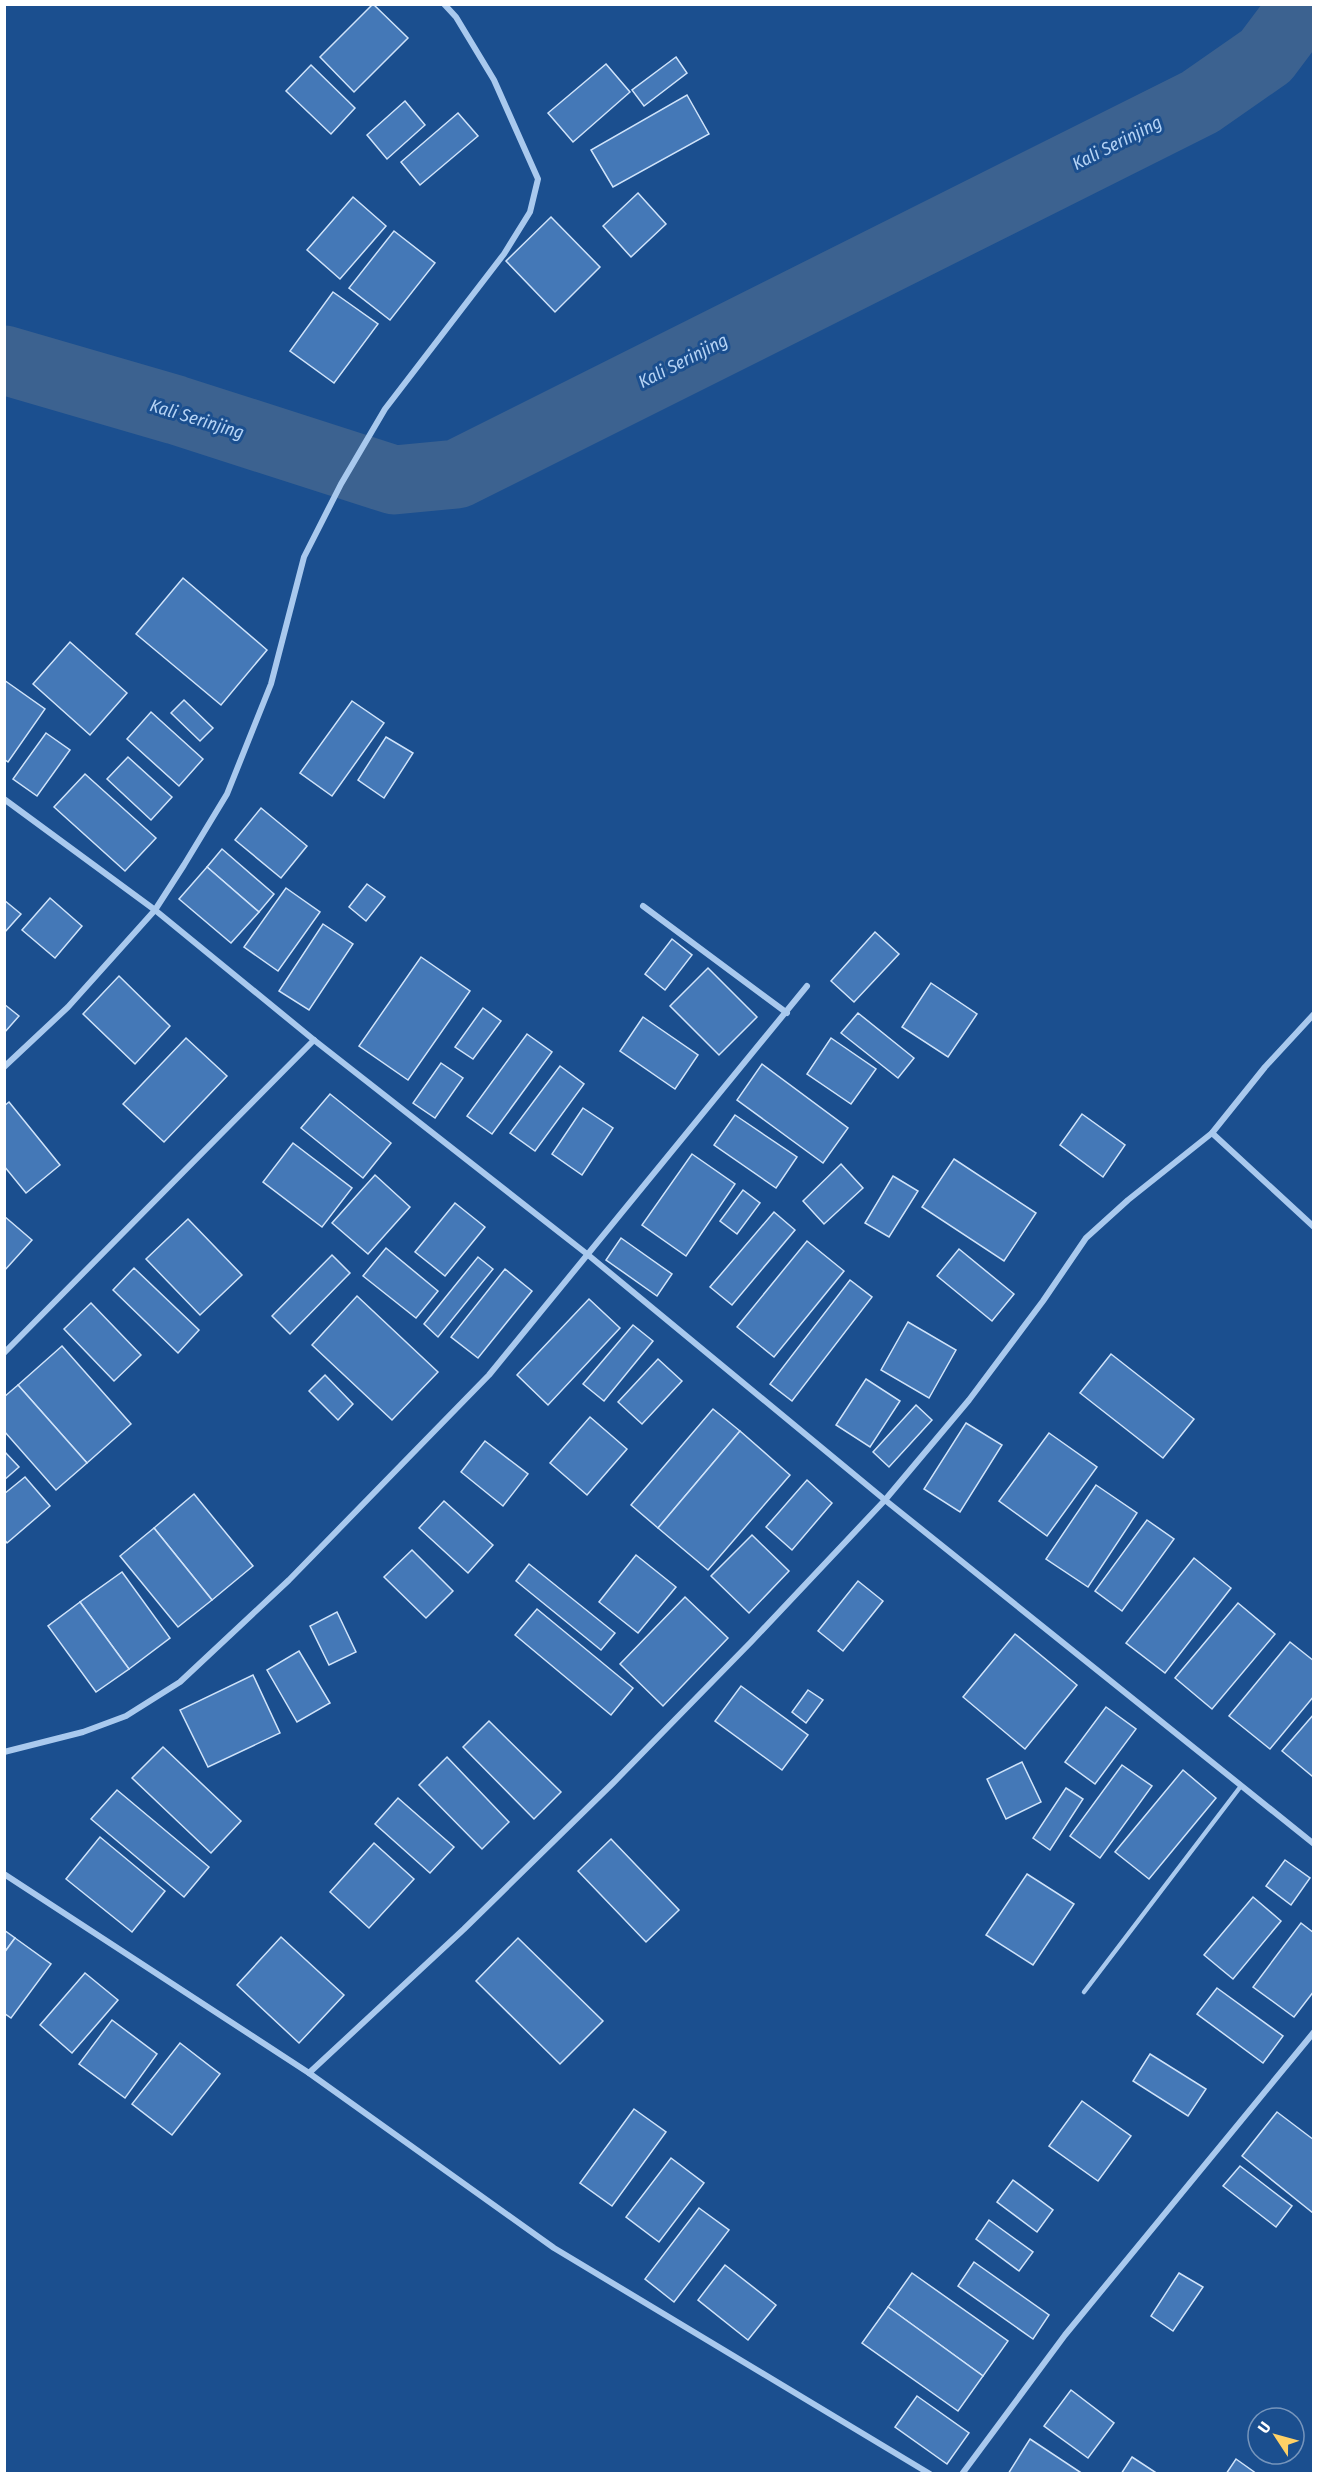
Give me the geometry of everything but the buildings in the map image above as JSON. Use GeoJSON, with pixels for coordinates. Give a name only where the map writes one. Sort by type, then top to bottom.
{"type":"FeatureCollection","features":[{"type":"Feature","properties":{"kind":"street"},"geometry":{"type":"LineString","coordinates":[[4,1067],[68,1007],[155,910],[227,794],[272,684],[304,557],[341,484],[385,409],[504,254],[530,212],[538,179],[494,80],[456,17],[444,4]]}},
{"type":"Feature","properties":{"kind":"street"},"geometry":{"type":"LineString","coordinates":[[4,799],[155,910],[314,1040],[587,1254],[885,1500],[1314,1844]]}},
{"type":"Feature","properties":{"kind":"street"},"geometry":{"type":"LineString","coordinates":[[643,906],[787,1013]]}},
{"type":"Feature","properties":{"kind":"street"},"geometry":{"type":"LineString","coordinates":[[4,1752],[82,1732],[126,1716],[180,1682],[289,1580],[489,1375],[807,986]]}},
{"type":"Feature","properties":{"kind":"street"},"geometry":{"type":"LineString","coordinates":[[309,2073],[464,1929],[613,1783],[885,1500],[969,1400],[1043,1301],[1086,1238],[1128,1200],[1167,1172],[1212,1133],[1264,1067],[1314,1014]]}},
{"type":"Feature","properties":{"kind":"street"},"geometry":{"type":"LineString","coordinates":[[4,1353],[314,1040]]}},
{"type":"Feature","properties":{"kind":"street"},"geometry":{"type":"LineString","coordinates":[[1212,1133],[1314,1227]]}},
{"type":"Feature","properties":{"kind":"street"},"geometry":{"type":"LineString","coordinates":[[4,1874],[309,2073],[554,2248],[930,2474]]}},
{"type":"Feature","properties":{"kind":"street"},"geometry":{"type":"LineString","coordinates":[[962,2474],[1072,2326],[1314,2032]]}},
{"type":"Feature","properties":{"kind":"lane"},"geometry":{"type":"LineString","coordinates":[[1084,1992],[1241,1786]]}},
{"type":"Feature","properties":{"kind":"waterway","name":"Kali Serinjing"},"geometry":{"type":"LineString","coordinates":[[4,360],[176,410],[394,480],[457,474],[1200,102],[1266,56],[1305,4]]}}]}
